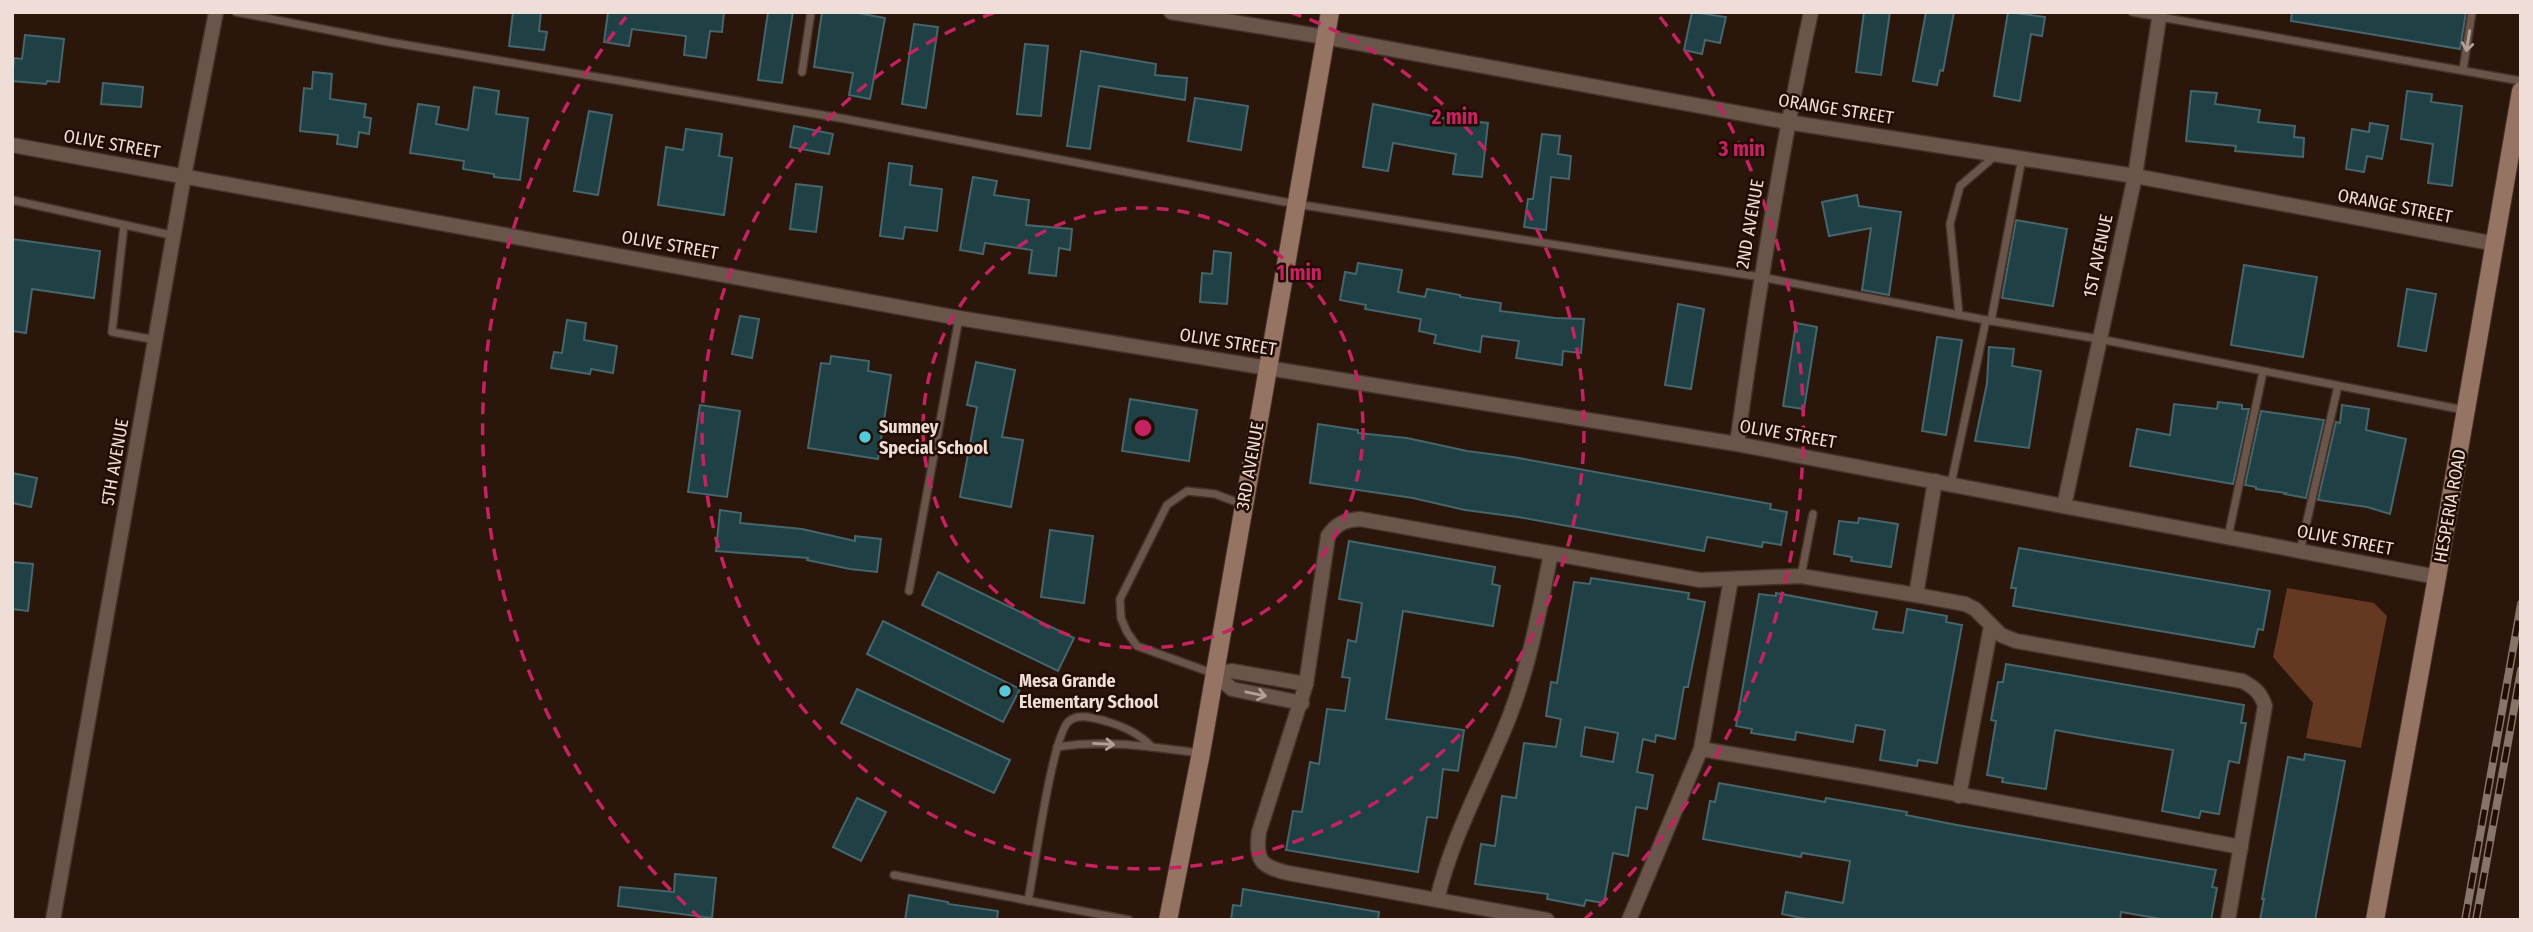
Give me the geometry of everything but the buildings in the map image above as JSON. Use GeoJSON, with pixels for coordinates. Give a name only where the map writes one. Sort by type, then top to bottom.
{"type":"FeatureCollection","features":[{"type":"Feature","properties":{"kind":"street","name":"5TH AVENUE"},"geometry":{"type":"LineString","coordinates":[[53,920],[184,176],[216,12]]}},
{"type":"Feature","properties":{"kind":"street","name":"ORANGE STREET"},"geometry":{"type":"LineString","coordinates":[[1171,12],[1325,37],[1787,122],[2134,176],[2496,244]]}},
{"type":"Feature","properties":{"kind":"street","name":"3RD AVENUE"},"geometry":{"type":"LineString","coordinates":[[1168,920],[1201,753],[1330,12]]}},
{"type":"Feature","properties":{"kind":"street","name":"2ND AVENUE"},"geometry":{"type":"LineString","coordinates":[[1737,444],[1760,277],[1787,122],[1811,12]]}},
{"type":"Feature","properties":{"kind":"street","name":"1ST AVENUE"},"geometry":{"type":"LineString","coordinates":[[2064,506],[2134,176],[2160,15]]}},
{"type":"Feature","properties":{"kind":"street","name":"HESPERIA ROAD"},"geometry":{"type":"LineString","coordinates":[[2375,920],[2521,91]]}},
{"type":"Feature","properties":{"kind":"street","name":"OLIVE STREET"},"geometry":{"type":"LineString","coordinates":[[12,145],[959,318],[1737,444],[2437,577]]}},
{"type":"Feature","properties":{"kind":"street"},"geometry":{"type":"LineString","coordinates":[[1916,595],[1935,481]]}},
{"type":"Feature","properties":{"kind":"street"},"geometry":{"type":"LineString","coordinates":[[1547,920],[1288,873],[1270,869],[1260,860],[1256,849],[1259,832],[1306,684],[1328,536],[1334,526],[1346,520],[1360,519],[1700,580],[1801,576],[1916,595],[1965,604],[1975,609],[2001,635],[2016,641],[2242,681],[2262,696],[2265,706],[2228,920]]}},
{"type":"Feature","properties":{"kind":"street"},"geometry":{"type":"LineString","coordinates":[[1437,900],[1453,846],[1511,713],[1534,635],[1551,553]]}},
{"type":"Feature","properties":{"kind":"street"},"geometry":{"type":"LineString","coordinates":[[1629,920],[1701,749],[1731,579]]}},
{"type":"Feature","properties":{"kind":"street"},"geometry":{"type":"LineString","coordinates":[[1959,796],[1991,626]]}},
{"type":"Feature","properties":{"kind":"street"},"geometry":{"type":"LineString","coordinates":[[1215,674],[1232,671],[1306,684]]}},
{"type":"Feature","properties":{"kind":"street"},"geometry":{"type":"LineString","coordinates":[[1215,674],[1232,689],[1301,703]]}},
{"type":"Feature","properties":{"kind":"street"},"geometry":{"type":"LineString","coordinates":[[1701,749],[1871,778],[2241,848]]}},
{"type":"Feature","properties":{"kind":"lane"},"geometry":{"type":"LineString","coordinates":[[236,12],[389,43],[840,118],[1296,204],[1760,277],[1988,321],[2099,339],[2466,411]]}},
{"type":"Feature","properties":{"kind":"lane"},"geometry":{"type":"LineString","coordinates":[[802,72],[811,12]]}},
{"type":"Feature","properties":{"kind":"lane"},"geometry":{"type":"LineString","coordinates":[[2132,12],[2521,81]]}},
{"type":"Feature","properties":{"kind":"lane"},"geometry":{"type":"LineString","coordinates":[[2463,70],[2472,12]]}},
{"type":"Feature","properties":{"kind":"lane"},"geometry":{"type":"LineString","coordinates":[[1959,315],[1950,224],[1959,186],[1997,154]]}},
{"type":"Feature","properties":{"kind":"lane"},"geometry":{"type":"LineString","coordinates":[[1951,484],[2022,158]]}},
{"type":"Feature","properties":{"kind":"lane"},"geometry":{"type":"LineString","coordinates":[[12,200],[175,236]]}},
{"type":"Feature","properties":{"kind":"lane"},"geometry":{"type":"LineString","coordinates":[[124,225],[112,332],[156,340]]}},
{"type":"Feature","properties":{"kind":"lane"},"geometry":{"type":"LineString","coordinates":[[909,591],[959,318]]}},
{"type":"Feature","properties":{"kind":"lane"},"geometry":{"type":"LineString","coordinates":[[2228,537],[2263,372]]}},
{"type":"Feature","properties":{"kind":"lane"},"geometry":{"type":"LineString","coordinates":[[2300,551],[2337,386]]}},
{"type":"Feature","properties":{"kind":"lane"},"geometry":{"type":"LineString","coordinates":[[1215,674],[1137,646],[1121,618],[1120,599],[1167,505],[1187,491],[1215,494],[1243,505]]}},
{"type":"Feature","properties":{"kind":"lane"},"geometry":{"type":"LineString","coordinates":[[1801,576],[1814,514]]}},
{"type":"Feature","properties":{"kind":"lane"},"geometry":{"type":"LineString","coordinates":[[1028,901],[1057,747],[1067,722],[1076,717],[1089,717],[1132,731],[1152,747]]}},
{"type":"Feature","properties":{"kind":"lane"},"geometry":{"type":"LineString","coordinates":[[1057,747],[1088,743],[1201,753]]}},
{"type":"Feature","properties":{"kind":"lane"},"geometry":{"type":"LineString","coordinates":[[894,875],[1129,920]]}},
{"type":"Feature","properties":{"kind":"shaded area"},"geometry":{"type":"Polygon","coordinates":[[[2287,588],[2374,603],[2387,616],[2361,748],[2306,738],[2313,703],[2273,657],[2287,588]]]}},
{"type":"Feature","properties":{"kind":"railway"},"geometry":{"type":"LineString","coordinates":[[2465,920],[2521,604]]}},
{"type":"Feature","properties":{"kind":"railway"},"geometry":{"type":"LineString","coordinates":[[2476,920],[2521,670]]}},
{"type":"Feature","properties":{"kind":"place","name":"Sumney Special School"},"geometry":{"type":"Point","coordinates":[865,437]}},
{"type":"Feature","properties":{"kind":"place","name":"Mesa Grande Elementary School"},"geometry":{"type":"Point","coordinates":[1005,691]}}]}
